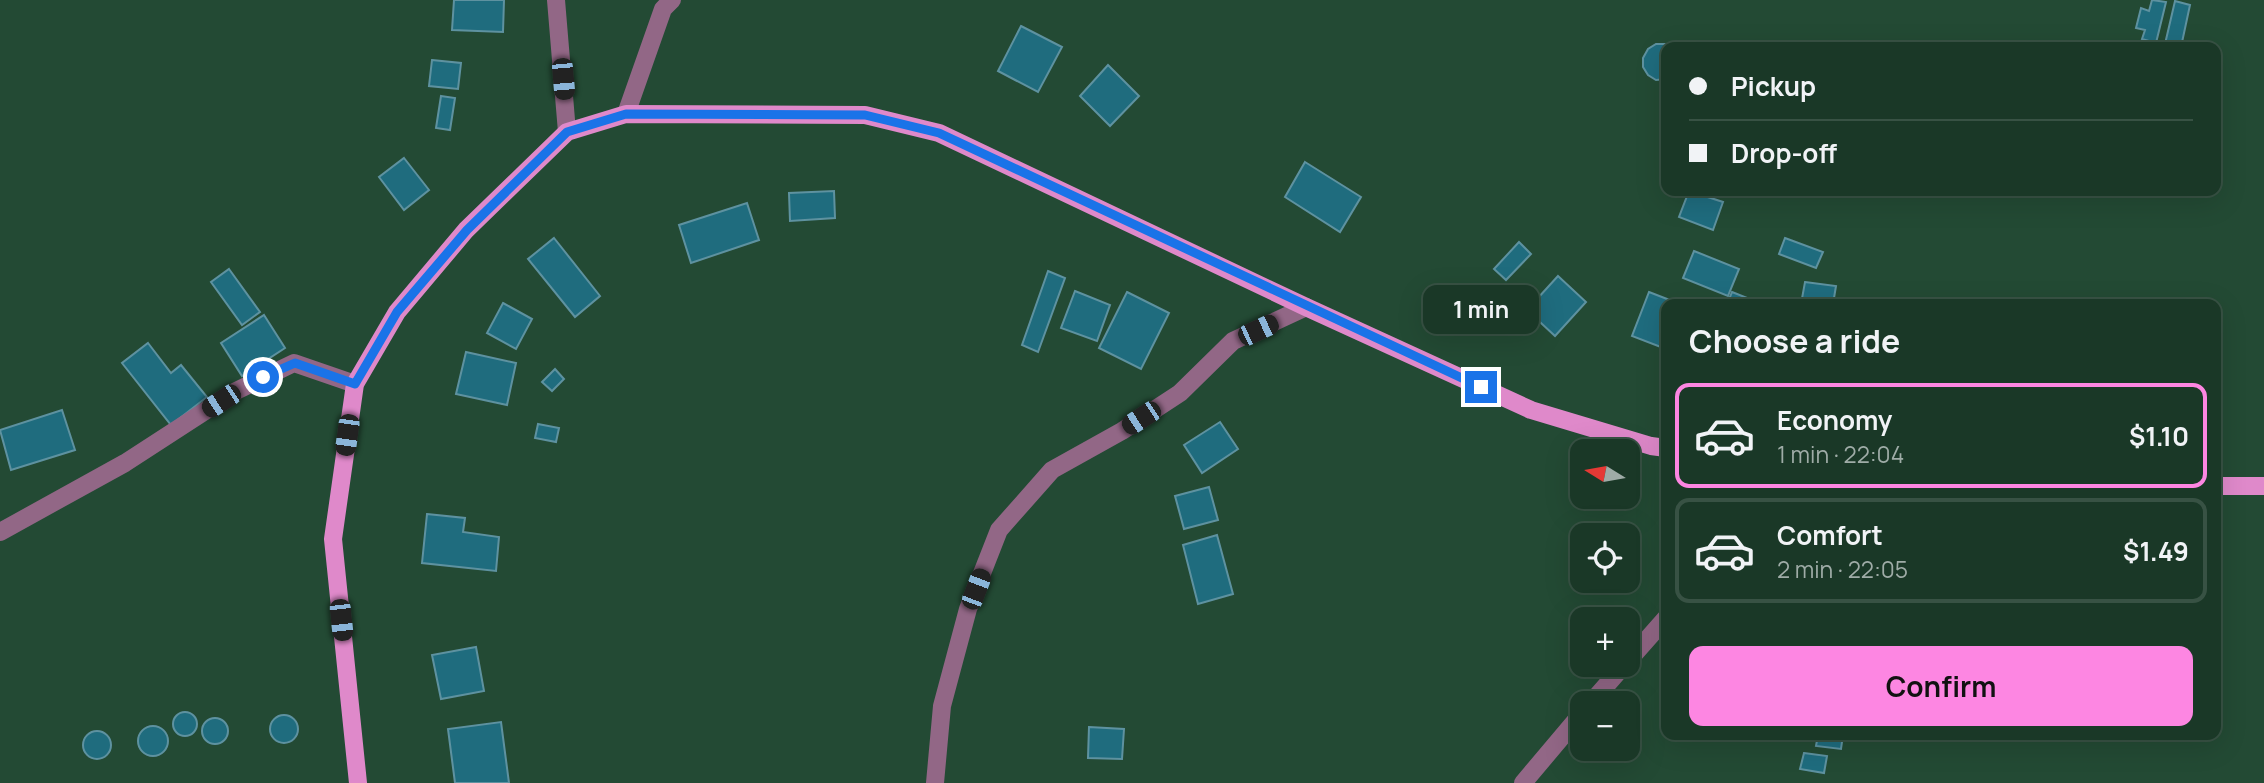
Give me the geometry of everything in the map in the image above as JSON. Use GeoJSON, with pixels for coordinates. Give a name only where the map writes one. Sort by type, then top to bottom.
{"type":"FeatureCollection","features":[{"type":"Feature","properties":{"kind":"main road"},"geometry":{"type":"LineString","coordinates":[[358,783],[333,539],[355,384],[397,312],[467,230],[567,132],[626,114],[865,115],[939,133],[1531,410],[1661,447]]}},
{"type":"Feature","properties":{"kind":"main road"},"geometry":{"type":"LineString","coordinates":[[2221,486],[2264,486]]}},
{"type":"Feature","properties":{"kind":"street"},"geometry":{"type":"LineString","coordinates":[[556,0],[567,132]]}},
{"type":"Feature","properties":{"kind":"street"},"geometry":{"type":"LineString","coordinates":[[626,114],[663,9],[672,0]]}},
{"type":"Feature","properties":{"kind":"street"},"geometry":{"type":"LineString","coordinates":[[934,783],[942,706],[968,609],[999,530],[1052,470],[1122,431],[1180,393],[1233,341],[1306,307]]}},
{"type":"Feature","properties":{"kind":"street"},"geometry":{"type":"LineString","coordinates":[[0,532],[125,463],[236,391],[295,363],[355,384]]}},
{"type":"Feature","properties":{"kind":"street"},"geometry":{"type":"LineString","coordinates":[[1640,647],[1661,624]]}},
{"type":"Feature","properties":{"kind":"street"},"geometry":{"type":"LineString","coordinates":[[1601,691],[1614,677]]}},
{"type":"Feature","properties":{"kind":"street"},"geometry":{"type":"LineString","coordinates":[[1523,783],[1570,727]]}},
{"type":"Feature","properties":{"kind":"building"},"geometry":{"type":"Polygon","coordinates":[[[454,0],[504,0],[503,32],[452,30],[454,0]]]}},
{"type":"Feature","properties":{"kind":"building"},"geometry":{"type":"Polygon","coordinates":[[[2152,0],[2166,2],[2156,42],[2142,39],[2145,30],[2136,28],[2141,8],[2149,11],[2152,0]]]}},
{"type":"Feature","properties":{"kind":"building"},"geometry":{"type":"Polygon","coordinates":[[[2175,1],[2190,5],[2182,42],[2165,42],[2175,1]]]}},
{"type":"Feature","properties":{"kind":"building"},"geometry":{"type":"Polygon","coordinates":[[[1021,26],[1062,47],[1038,92],[998,71],[1021,26]]]}},
{"type":"Feature","properties":{"kind":"building"},"geometry":{"type":"Polygon","coordinates":[[[1661,44],[1661,80],[1656,80],[1648,75],[1643,67],[1643,58],[1648,49],[1661,44]]]}},
{"type":"Feature","properties":{"kind":"building"},"geometry":{"type":"Polygon","coordinates":[[[432,60],[461,63],[458,89],[429,86],[432,60]]]}},
{"type":"Feature","properties":{"kind":"building"},"geometry":{"type":"Polygon","coordinates":[[[1108,65],[1139,96],[1110,126],[1080,96],[1108,65]]]}},
{"type":"Feature","properties":{"kind":"building"},"geometry":{"type":"Polygon","coordinates":[[[441,96],[455,98],[450,130],[436,128],[441,96]]]}},
{"type":"Feature","properties":{"kind":"building"},"geometry":{"type":"Polygon","coordinates":[[[404,158],[429,190],[404,210],[379,177],[404,158]]]}},
{"type":"Feature","properties":{"kind":"building"},"geometry":{"type":"Polygon","coordinates":[[[1305,162],[1361,197],[1340,232],[1285,197],[1305,162]]]}},
{"type":"Feature","properties":{"kind":"building"},"geometry":{"type":"Polygon","coordinates":[[[834,191],[835,218],[790,221],[789,193],[834,191]]]}},
{"type":"Feature","properties":{"kind":"building"},"geometry":{"type":"Polygon","coordinates":[[[1687,196],[1704,196],[1723,202],[1713,230],[1679,217],[1687,196]]]}},
{"type":"Feature","properties":{"kind":"building"},"geometry":{"type":"Polygon","coordinates":[[[747,203],[759,240],[691,263],[679,225],[747,203]]]}},
{"type":"Feature","properties":{"kind":"building"},"geometry":{"type":"Polygon","coordinates":[[[554,238],[600,296],[575,317],[528,259],[554,238]]]}},
{"type":"Feature","properties":{"kind":"building"},"geometry":{"type":"Polygon","coordinates":[[[1785,238],[1823,252],[1816,268],[1779,254],[1785,238]]]}},
{"type":"Feature","properties":{"kind":"building"},"geometry":{"type":"Polygon","coordinates":[[[1519,242],[1531,254],[1506,280],[1494,269],[1519,242]]]}},
{"type":"Feature","properties":{"kind":"building"},"geometry":{"type":"Polygon","coordinates":[[[1694,251],[1739,269],[1728,296],[1683,278],[1694,251]]]}},
{"type":"Feature","properties":{"kind":"building"},"geometry":{"type":"Polygon","coordinates":[[[229,269],[260,312],[242,325],[211,282],[229,269]]]}},
{"type":"Feature","properties":{"kind":"building"},"geometry":{"type":"Polygon","coordinates":[[[1048,271],[1065,278],[1038,352],[1022,345],[1048,271]]]}},
{"type":"Feature","properties":{"kind":"building"},"geometry":{"type":"Polygon","coordinates":[[[1558,276],[1586,302],[1555,336],[1527,310],[1558,276]]]}},
{"type":"Feature","properties":{"kind":"building"},"geometry":{"type":"Polygon","coordinates":[[[1805,282],[1836,286],[1834,299],[1802,299],[1805,282]]]}},
{"type":"Feature","properties":{"kind":"building"},"geometry":{"type":"Polygon","coordinates":[[[1075,291],[1110,305],[1097,341],[1061,328],[1075,291]]]}},
{"type":"Feature","properties":{"kind":"building"},"geometry":{"type":"Polygon","coordinates":[[[1127,292],[1169,313],[1141,369],[1099,348],[1127,292]]]}},
{"type":"Feature","properties":{"kind":"building"},"geometry":{"type":"Polygon","coordinates":[[[1649,292],[1667,299],[1661,299],[1661,347],[1632,336],[1649,292]]]}},
{"type":"Feature","properties":{"kind":"building"},"geometry":{"type":"Polygon","coordinates":[[[1732,292],[1750,299],[1729,299],[1732,292]]]}},
{"type":"Feature","properties":{"kind":"building"},"geometry":{"type":"Polygon","coordinates":[[[503,303],[532,319],[516,349],[487,333],[503,303]]]}},
{"type":"Feature","properties":{"kind":"building"},"geometry":{"type":"Polygon","coordinates":[[[264,315],[285,348],[242,376],[221,343],[264,315]]]}},
{"type":"Feature","properties":{"kind":"building"},"geometry":{"type":"Polygon","coordinates":[[[148,343],[171,373],[181,365],[207,397],[171,425],[122,363],[148,343]]]}},
{"type":"Feature","properties":{"kind":"building"},"geometry":{"type":"Polygon","coordinates":[[[466,352],[516,363],[507,405],[456,394],[466,352]]]}},
{"type":"Feature","properties":{"kind":"building"},"geometry":{"type":"Polygon","coordinates":[[[555,369],[564,379],[552,391],[542,382],[555,369]]]}},
{"type":"Feature","properties":{"kind":"building"},"geometry":{"type":"Polygon","coordinates":[[[62,410],[75,450],[11,470],[0,430],[62,410]]]}},
{"type":"Feature","properties":{"kind":"building"},"geometry":{"type":"Polygon","coordinates":[[[1220,422],[1238,449],[1202,473],[1184,445],[1220,422]]]}},
{"type":"Feature","properties":{"kind":"building"},"geometry":{"type":"Polygon","coordinates":[[[538,424],[559,428],[556,442],[535,438],[538,424]]]}},
{"type":"Feature","properties":{"kind":"building"},"geometry":{"type":"Polygon","coordinates":[[[1209,487],[1218,520],[1184,529],[1175,496],[1209,487]]]}},
{"type":"Feature","properties":{"kind":"building"},"geometry":{"type":"Polygon","coordinates":[[[427,514],[465,518],[463,532],[499,537],[496,571],[422,563],[427,514]]]}},
{"type":"Feature","properties":{"kind":"building"},"geometry":{"type":"Polygon","coordinates":[[[1217,535],[1233,594],[1198,604],[1183,545],[1217,535]]]}},
{"type":"Feature","properties":{"kind":"building"},"geometry":{"type":"Polygon","coordinates":[[[476,647],[484,691],[441,699],[432,655],[476,647]]]}},
{"type":"Feature","properties":{"kind":"building"},"geometry":{"type":"Polygon","coordinates":[[[185,712],[194,715],[197,724],[194,733],[185,736],[176,733],[173,724],[176,715],[185,712]]]}},
{"type":"Feature","properties":{"kind":"building"},"geometry":{"type":"Polygon","coordinates":[[[284,715],[294,719],[298,729],[294,739],[284,743],[274,739],[270,729],[274,719],[284,715]]]}},
{"type":"Feature","properties":{"kind":"building"},"geometry":{"type":"Polygon","coordinates":[[[215,718],[224,722],[228,731],[224,740],[215,744],[206,740],[202,731],[206,722],[215,718]]]}},
{"type":"Feature","properties":{"kind":"building"},"geometry":{"type":"Polygon","coordinates":[[[501,722],[509,783],[455,783],[448,729],[501,722]]]}},
{"type":"Feature","properties":{"kind":"building"},"geometry":{"type":"Polygon","coordinates":[[[153,726],[164,730],[168,741],[164,752],[153,756],[142,752],[138,741],[142,730],[153,726]]]}},
{"type":"Feature","properties":{"kind":"building"},"geometry":{"type":"Polygon","coordinates":[[[1089,727],[1124,729],[1122,759],[1088,758],[1089,727]]]}},
{"type":"Feature","properties":{"kind":"building"},"geometry":{"type":"Polygon","coordinates":[[[97,731],[107,735],[111,745],[107,755],[97,759],[87,755],[83,745],[87,735],[97,731]]]}},
{"type":"Feature","properties":{"kind":"building"},"geometry":{"type":"Polygon","coordinates":[[[1817,740],[1842,740],[1841,749],[1816,746],[1817,740]]]}},
{"type":"Feature","properties":{"kind":"building"},"geometry":{"type":"Polygon","coordinates":[[[1804,753],[1827,756],[1824,773],[1800,769],[1804,753]]]}},
{"type":"Feature","properties":{"kind":"route"},"geometry":{"type":"LineString","coordinates":[[263,377],[295,363],[355,384],[397,312],[467,230],[567,132],[626,114],[865,115],[939,133],[1481,387]]}}]}
